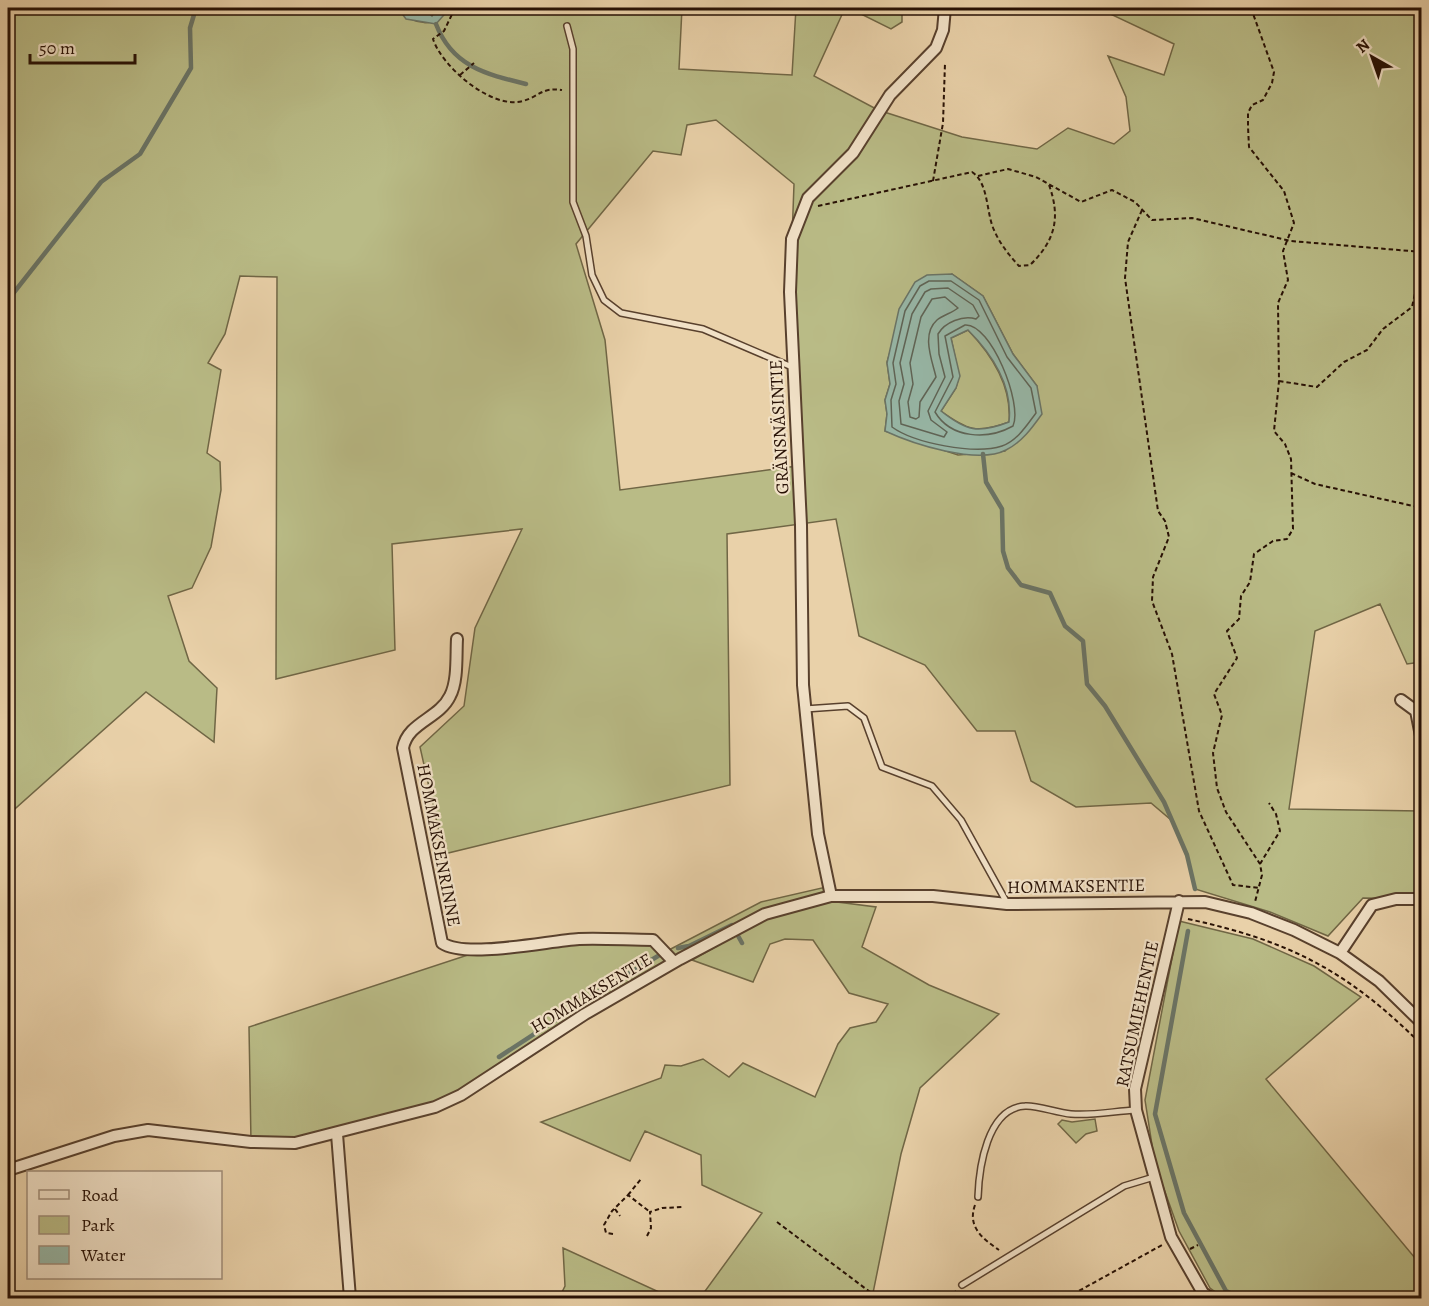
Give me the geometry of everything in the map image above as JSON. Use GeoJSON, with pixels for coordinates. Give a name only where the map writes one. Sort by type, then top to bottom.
{"type":"FeatureCollection","features":[{"type":"Feature","properties":{"kind":"street","name":"GRÄNSNÄSINTIE"},"geometry":{"type":"LineString","coordinates":[[831,896],[818,834],[806,709],[801,525],[792,367],[792,239],[808,198],[853,153],[890,95],[936,48],[943,30],[945,8]]}},
{"type":"Feature","properties":{"kind":"street","name":"HOMMAKSENRINNE"},"geometry":{"type":"LineString","coordinates":[[457,639],[451,695],[444,705],[405,737],[403,748],[442,943],[451,949],[489,948],[579,939],[653,940],[674,962]]}},
{"type":"Feature","properties":{"kind":"street"},"geometry":{"type":"LineString","coordinates":[[1401,700],[1416,711],[1422,741]]}},
{"type":"Feature","properties":{"kind":"street","name":"HOMMAKSENTIE"},"geometry":{"type":"LineString","coordinates":[[8,1170],[114,1136],[148,1130],[250,1142],[295,1143],[435,1107],[461,1095],[609,999],[674,962],[765,914],[831,896],[933,896],[1007,904],[1205,902],[1251,913],[1294,930],[1340,953],[1379,981],[1422,1023]]}},
{"type":"Feature","properties":{"kind":"street"},"geometry":{"type":"LineString","coordinates":[[1340,953],[1372,905],[1396,899],[1422,899]]}},
{"type":"Feature","properties":{"kind":"street","name":"RATSUMIEHENTIE"},"geometry":{"type":"LineString","coordinates":[[1179,901],[1135,1089],[1136,1110],[1172,1239],[1203,1297]]}},
{"type":"Feature","properties":{"kind":"street"},"geometry":{"type":"LineString","coordinates":[[336,1134],[350,1299]]}},
{"type":"Feature","properties":{"kind":"lane"},"geometry":{"type":"LineString","coordinates":[[567,26],[573,49],[571,91],[573,202],[586,236],[592,275],[604,300],[621,313],[703,329],[792,367]]}},
{"type":"Feature","properties":{"kind":"lane"},"geometry":{"type":"LineString","coordinates":[[806,709],[848,706],[864,718],[882,767],[932,786],[961,820],[1007,904]]}},
{"type":"Feature","properties":{"kind":"lane"},"geometry":{"type":"LineString","coordinates":[[978,1197],[979,1170],[986,1145],[1001,1118],[1014,1109],[1026,1105],[1074,1114],[1136,1110]]}},
{"type":"Feature","properties":{"kind":"lane"},"geometry":{"type":"LineString","coordinates":[[962,1285],[1124,1186],[1154,1177]]}},
{"type":"Feature","properties":{"kind":"path"},"geometry":{"type":"LineString","coordinates":[[455,8],[444,31],[434,39],[437,50],[460,75],[486,93],[512,102],[524,101],[541,90],[571,91]]}},
{"type":"Feature","properties":{"kind":"path"},"geometry":{"type":"LineString","coordinates":[[1251,8],[1274,72],[1272,83],[1263,100],[1252,105],[1248,113],[1249,147],[1284,191],[1294,223],[1283,251],[1288,280],[1278,303],[1279,381],[1274,431],[1285,444],[1291,459],[1290,473],[1294,492],[1293,529],[1287,539],[1273,541],[1254,554],[1250,582],[1241,596],[1239,619],[1227,631],[1237,658],[1214,694],[1222,715],[1213,753],[1217,788],[1226,812],[1260,864],[1262,875],[1251,913]]}},
{"type":"Feature","properties":{"kind":"path"},"geometry":{"type":"LineString","coordinates":[[460,75],[474,63]]}},
{"type":"Feature","properties":{"kind":"path"},"geometry":{"type":"LineString","coordinates":[[933,181],[943,123],[945,63]]}},
{"type":"Feature","properties":{"kind":"path"},"geometry":{"type":"LineString","coordinates":[[978,176],[1008,169],[1036,177],[1081,201],[1112,190],[1135,202],[1152,220],[1192,218],[1286,240],[1422,252]]}},
{"type":"Feature","properties":{"kind":"path"},"geometry":{"type":"LineString","coordinates":[[803,209],[972,172],[978,176],[993,230],[1005,251],[1019,266],[1030,265],[1045,251],[1054,226],[1056,205],[1049,185]]}},
{"type":"Feature","properties":{"kind":"path"},"geometry":{"type":"LineString","coordinates":[[1142,210],[1128,242],[1125,278],[1158,511],[1169,537],[1153,577],[1152,601],[1172,654],[1199,811],[1233,885],[1260,888]]}},
{"type":"Feature","properties":{"kind":"path"},"geometry":{"type":"LineString","coordinates":[[1279,381],[1317,387],[1344,362],[1367,350],[1383,329],[1412,307],[1416,289],[1422,283]]}},
{"type":"Feature","properties":{"kind":"path"},"geometry":{"type":"LineString","coordinates":[[1290,473],[1315,484],[1422,508]]}},
{"type":"Feature","properties":{"kind":"path"},"geometry":{"type":"LineString","coordinates":[[1260,864],[1280,831],[1276,814],[1269,803]]}},
{"type":"Feature","properties":{"kind":"path"},"geometry":{"type":"LineString","coordinates":[[1175,916],[1250,933],[1320,964],[1362,991],[1422,1045]]}},
{"type":"Feature","properties":{"kind":"path"},"geometry":{"type":"LineString","coordinates":[[613,1234],[606,1233],[604,1225],[614,1209],[641,1179]]}},
{"type":"Feature","properties":{"kind":"path"},"geometry":{"type":"LineString","coordinates":[[628,1195],[650,1212],[651,1228],[647,1236]]}},
{"type":"Feature","properties":{"kind":"path"},"geometry":{"type":"LineString","coordinates":[[978,1197],[972,1221],[975,1228],[985,1240],[1008,1256]]}},
{"type":"Feature","properties":{"kind":"path"},"geometry":{"type":"LineString","coordinates":[[650,1212],[662,1208],[683,1207]]}},
{"type":"Feature","properties":{"kind":"path"},"geometry":{"type":"LineString","coordinates":[[614,1209],[620,1216]]}},
{"type":"Feature","properties":{"kind":"path"},"geometry":{"type":"LineString","coordinates":[[777,1222],[878,1299]]}},
{"type":"Feature","properties":{"kind":"path"},"geometry":{"type":"LineString","coordinates":[[1066,1299],[1172,1239]]}},
{"type":"Feature","properties":{"kind":"green space"},"geometry":{"type":"Polygon","coordinates":[[[8,8],[398,8],[411,19],[424,23],[438,19],[450,8],[682,8],[679,69],[792,75],[796,8],[845,8],[814,76],[878,110],[962,137],[1037,149],[1068,128],[1114,144],[1130,131],[1126,97],[1108,56],[1164,75],[1174,44],[1106,12],[1103,8],[1421,8],[1421,662],[1407,664],[1380,604],[1315,631],[1289,809],[1421,811],[1421,899],[1363,898],[1328,936],[1270,912],[1195,889],[1187,855],[1171,820],[1151,803],[1076,807],[1031,781],[1015,731],[977,731],[925,665],[859,636],[836,519],[727,534],[730,785],[444,854],[420,747],[464,706],[475,628],[522,529],[392,544],[395,650],[276,679],[277,277],[240,276],[225,334],[208,363],[221,370],[207,453],[220,462],[221,490],[211,547],[192,588],[168,596],[189,661],[217,688],[214,742],[146,692],[8,815],[8,8]],[[716,120],[687,125],[681,155],[653,151],[576,244],[605,340],[620,490],[797,466],[792,239],[794,184],[716,120]],[[952,274],[893,342],[887,362],[890,384],[885,400],[887,414],[885,431],[958,455],[1005,451],[1037,386],[1013,354],[983,296],[952,274]]]}},
{"type":"Feature","properties":{"kind":"green space"},"geometry":{"type":"Polygon","coordinates":[[[849,8],[902,8],[902,22],[891,29],[849,8]]]}},
{"type":"Feature","properties":{"kind":"green space"},"geometry":{"type":"Polygon","coordinates":[[[968,330],[985,350],[999,372],[1007,396],[1009,422],[989,428],[973,428],[941,411],[956,388],[959,376],[951,338],[968,330]]]}},
{"type":"Feature","properties":{"kind":"green space"},"geometry":{"type":"Polygon","coordinates":[[[826,887],[831,896],[765,914],[680,959],[461,1095],[296,1149],[251,1142],[249,1027],[489,948],[653,940],[665,952],[761,902],[826,887]]]}},
{"type":"Feature","properties":{"kind":"green space"},"geometry":{"type":"Polygon","coordinates":[[[829,901],[876,907],[862,947],[929,985],[999,1014],[920,1088],[901,1154],[872,1298],[700,1298],[762,1213],[702,1185],[701,1155],[645,1131],[630,1161],[541,1122],[661,1078],[665,1065],[681,1066],[703,1059],[729,1077],[743,1063],[815,1097],[838,1044],[850,1028],[876,1022],[888,1004],[849,993],[813,940],[785,939],[770,944],[753,982],[692,960],[763,920],[829,901]]]}},
{"type":"Feature","properties":{"kind":"green space"},"geometry":{"type":"Polygon","coordinates":[[[1179,921],[1253,939],[1314,966],[1361,997],[1266,1079],[1415,1258],[1417,1298],[1224,1298],[1210,1288],[1179,1231],[1155,1164],[1145,1100],[1179,921]]]}},
{"type":"Feature","properties":{"kind":"green space"},"geometry":{"type":"Polygon","coordinates":[[[1095,1119],[1097,1131],[1086,1134],[1076,1143],[1058,1124],[1062,1120],[1072,1122],[1095,1119]]]}},
{"type":"Feature","properties":{"kind":"green space"},"geometry":{"type":"Polygon","coordinates":[[[563,1248],[672,1298],[559,1298],[565,1286],[563,1248]]]}},
{"type":"Feature","properties":{"kind":"water"},"geometry":{"type":"Polygon","coordinates":[[[398,8],[423,8],[432,16],[437,8],[450,8],[436,24],[406,19],[398,8]]]}},
{"type":"Feature","properties":{"kind":"water"},"geometry":{"type":"Polygon","coordinates":[[[952,274],[983,296],[1013,354],[1037,386],[1042,414],[1022,439],[1006,450],[994,454],[962,454],[928,447],[885,431],[887,414],[885,400],[890,384],[887,363],[899,309],[915,282],[927,275],[952,274]],[[968,330],[951,338],[960,376],[956,388],[941,411],[958,423],[973,428],[989,428],[1009,422],[1008,396],[1004,383],[993,360],[968,330]]]}},
{"type":"Feature","properties":{"kind":"waterway"},"geometry":{"type":"LineString","coordinates":[[8,300],[101,182],[140,154],[191,68],[190,28],[196,8]]}},
{"type":"Feature","properties":{"kind":"waterway"},"geometry":{"type":"LineString","coordinates":[[436,24],[451,50],[461,59],[484,72],[526,84]]}},
{"type":"Feature","properties":{"kind":"waterway"},"geometry":{"type":"LineString","coordinates":[[983,454],[986,482],[1002,509],[1003,551],[1008,568],[1021,585],[1050,593],[1065,626],[1083,641],[1087,684],[1105,706],[1164,802],[1187,855],[1195,889]]}},
{"type":"Feature","properties":{"kind":"waterway"},"geometry":{"type":"LineString","coordinates":[[678,948],[689,946],[732,925],[742,943]]}},
{"type":"Feature","properties":{"kind":"waterway"},"geometry":{"type":"LineString","coordinates":[[1188,931],[1155,1114],[1184,1213],[1226,1291],[1240,1298]]}},
{"type":"Feature","properties":{"kind":"waterway"},"geometry":{"type":"LineString","coordinates":[[610,985],[658,956]]}},
{"type":"Feature","properties":{"kind":"waterway"},"geometry":{"type":"LineString","coordinates":[[499,1057],[600,991]]}}]}
